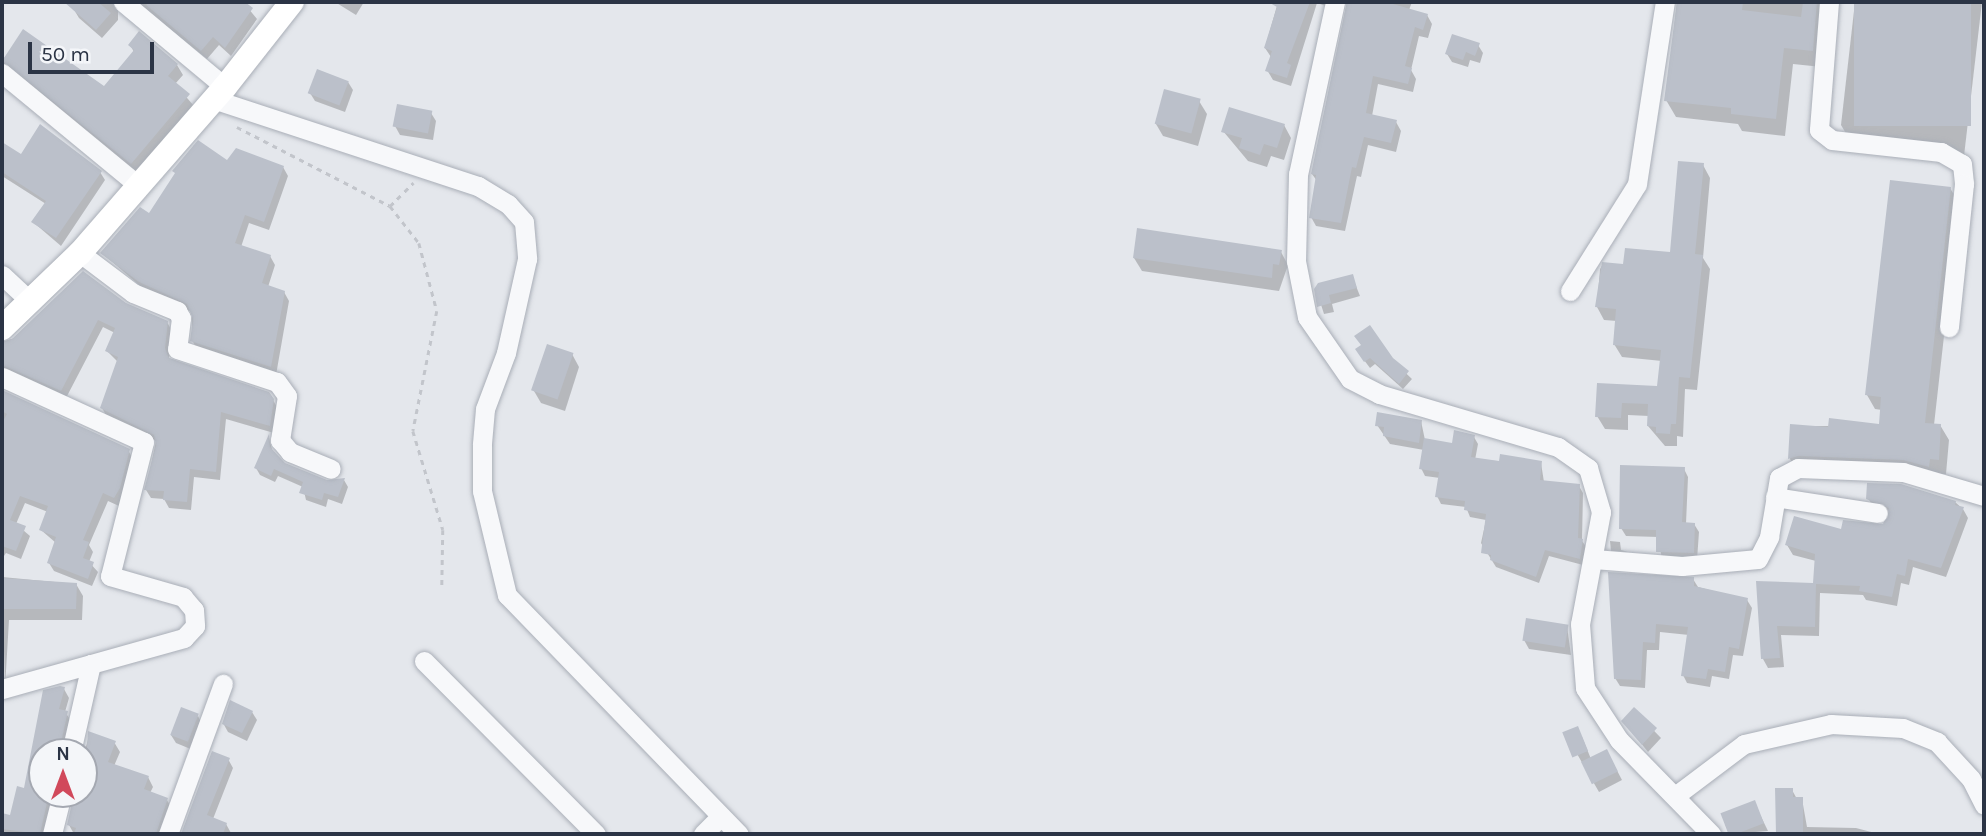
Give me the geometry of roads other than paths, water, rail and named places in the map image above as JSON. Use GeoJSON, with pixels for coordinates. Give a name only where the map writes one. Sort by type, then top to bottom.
{"type":"FeatureCollection","features":[{"type":"Feature","properties":{"kind":"main road"},"geometry":{"type":"LineString","coordinates":[[2,328],[80,253],[214,99],[292,2]]}},
{"type":"Feature","properties":{"kind":"street"},"geometry":{"type":"LineString","coordinates":[[123,2],[214,99],[424,172],[478,186],[508,204],[524,222],[527,259],[506,353],[485,408],[482,444],[482,491],[507,595],[739,834]]}},
{"type":"Feature","properties":{"kind":"street"},"geometry":{"type":"LineString","coordinates":[[1335,2],[1298,174],[1296,261],[1307,317],[1337,365],[1350,379],[1379,394],[1493,425],[1576,456],[1588,468],[1600,496],[1600,532],[1580,624],[1585,688],[1619,740],[1711,834]]}},
{"type":"Feature","properties":{"kind":"street"},"geometry":{"type":"LineString","coordinates":[[1570,291],[1637,184],[1665,2]]}},
{"type":"Feature","properties":{"kind":"street"},"geometry":{"type":"LineString","coordinates":[[1829,2],[1819,130],[1832,140],[1941,152],[1962,164],[1964,184],[1949,327]]}},
{"type":"Feature","properties":{"kind":"street"},"geometry":{"type":"LineString","coordinates":[[2,73],[138,185]]}},
{"type":"Feature","properties":{"kind":"street"},"geometry":{"type":"LineString","coordinates":[[80,253],[133,293],[179,313],[177,349],[277,383],[287,396],[280,440],[290,452],[331,469]]}},
{"type":"Feature","properties":{"kind":"street"},"geometry":{"type":"LineString","coordinates":[[2,275],[30,301]]}},
{"type":"Feature","properties":{"kind":"street"},"geometry":{"type":"LineString","coordinates":[[2,377],[144,442],[110,576],[183,597],[194,610],[195,626],[184,638],[2,689]]}},
{"type":"Feature","properties":{"kind":"street"},"geometry":{"type":"LineString","coordinates":[[1594,559],[1682,566],[1758,559],[1769,537],[1775,497],[1783,474],[1798,468],[1903,472],[1984,496]]}},
{"type":"Feature","properties":{"kind":"street"},"geometry":{"type":"LineString","coordinates":[[1775,497],[1878,513]]}},
{"type":"Feature","properties":{"kind":"street"},"geometry":{"type":"LineString","coordinates":[[424,661],[596,834]]}},
{"type":"Feature","properties":{"kind":"street"},"geometry":{"type":"LineString","coordinates":[[74,738],[91,664]]}},
{"type":"Feature","properties":{"kind":"street"},"geometry":{"type":"LineString","coordinates":[[168,834],[223,684]]}},
{"type":"Feature","properties":{"kind":"street"},"geometry":{"type":"LineString","coordinates":[[1675,796],[1744,744],[1831,724],[1903,728],[1937,742],[1971,779],[1984,806]]}},
{"type":"Feature","properties":{"kind":"street"},"geometry":{"type":"LineString","coordinates":[[52,834],[58,808]]}},
{"type":"Feature","properties":{"kind":"street"},"geometry":{"type":"LineString","coordinates":[[703,834],[721,816]]}}]}
